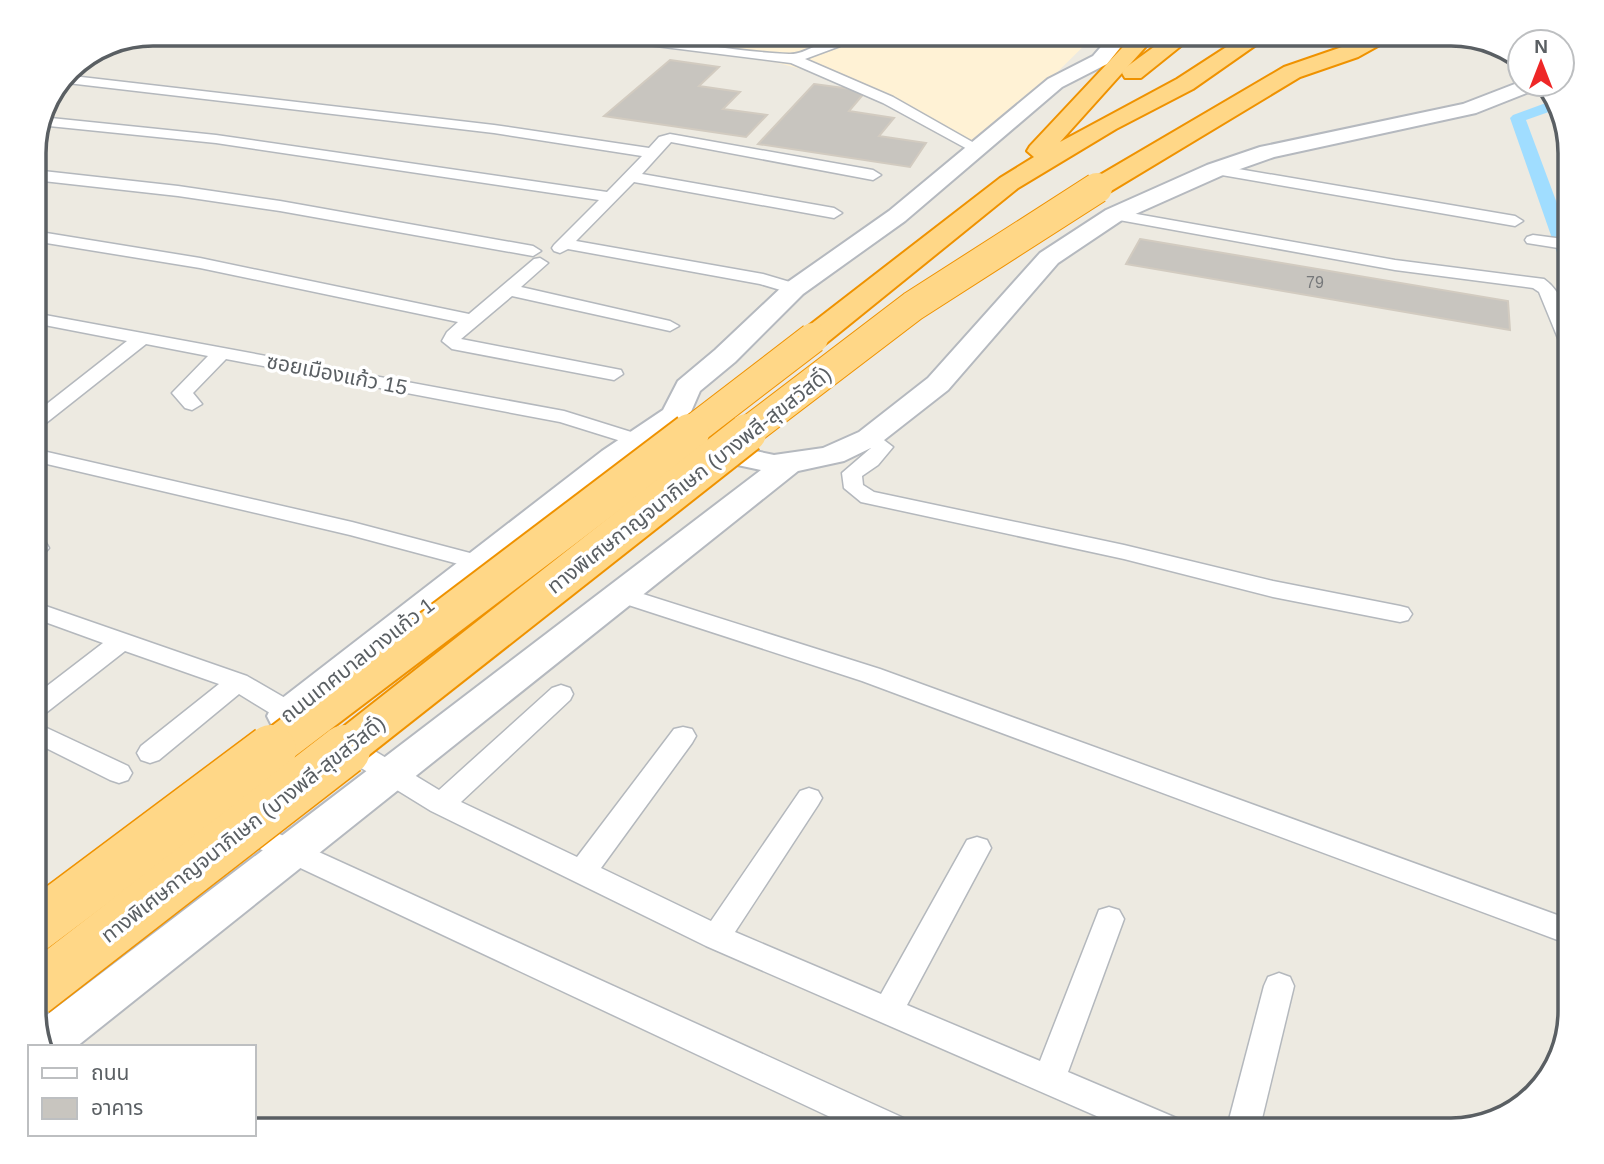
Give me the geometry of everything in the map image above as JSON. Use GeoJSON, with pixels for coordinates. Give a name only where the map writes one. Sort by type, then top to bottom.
{"type":"FeatureCollection","features":[{"type":"Feature","properties":{"kind":"highway","name":"ทางพิเศษกาญจนาภิเษก (บางพลี-สุขสวัสดิ์)"},"geometry":{"type":"LineString","coordinates":[[46,918],[780,365],[1000,189],[1135,46]]}},
{"type":"Feature","properties":{"kind":"highway","name":"ทางพิเศษกาญจนาภิเษก (บางพลี-สุขสวัสดิ์)"},"geometry":{"type":"LineString","coordinates":[[1096,90],[1135,72],[1170,46]]}},
{"type":"Feature","properties":{"kind":"highway"},"geometry":{"type":"LineString","coordinates":[[1108,124],[1153,82],[1207,46]]}},
{"type":"Feature","properties":{"kind":"highway","name":"ทางพิเศษกาญจนาภิเษก (บางพลี-สุขสวัสดิ์)"},"geometry":{"type":"LineString","coordinates":[[1000,189],[1108,124],[1185,84],[1243,46]]}},
{"type":"Feature","properties":{"kind":"highway"},"geometry":{"type":"LineString","coordinates":[[1292,72],[1317,46]]}},
{"type":"Feature","properties":{"kind":"highway","name":"ทางพิเศษกาญจนาภิเษก (บางพลี-สุขสวัสดิ์)"},"geometry":{"type":"LineString","coordinates":[[46,982],[496,633],[813,380],[913,306],[1106,201],[1292,72],[1362,46]]}},
{"type":"Feature","properties":{"kind":"main road"},"geometry":{"type":"LineString","coordinates":[[1112,46],[1100,60],[1055,83],[897,216],[794,289],[725,356],[688,387],[675,415],[697,442],[739,457],[774,464],[834,455],[869,438],[938,384],[1049,258],[1106,201],[1268,152],[1469,109],[1506,94]]}},
{"type":"Feature","properties":{"kind":"main road","name":"ถนนเทศบาลบางแก้ว 1"},"geometry":{"type":"LineString","coordinates":[[46,888],[178,800],[481,564],[612,457],[675,415]]}},
{"type":"Feature","properties":{"kind":"main road"},"geometry":{"type":"LineString","coordinates":[[50,1040],[790,463]]}},
{"type":"Feature","properties":{"kind":"street"},"geometry":{"type":"LineString","coordinates":[[691,46],[794,59],[888,100],[976,148]]}},
{"type":"Feature","properties":{"kind":"street"},"geometry":{"type":"LineString","coordinates":[[750,46],[780,50],[780,53],[773,56]]}},
{"type":"Feature","properties":{"kind":"street"},"geometry":{"type":"LineString","coordinates":[[794,59],[828,46]]}},
{"type":"Feature","properties":{"kind":"street"},"geometry":{"type":"LineString","coordinates":[[74,80],[494,129],[652,153]]}},
{"type":"Feature","properties":{"kind":"street"},"geometry":{"type":"LineString","coordinates":[[50,122],[216,139],[611,197]]}},
{"type":"Feature","properties":{"kind":"street"},"geometry":{"type":"LineString","coordinates":[[562,246],[664,140],[670,138],[873,175]]}},
{"type":"Feature","properties":{"kind":"street"},"geometry":{"type":"LineString","coordinates":[[1215,170],[1515,221]]}},
{"type":"Feature","properties":{"kind":"street"},"geometry":{"type":"LineString","coordinates":[[46,177],[280,206],[536,257]]}},
{"type":"Feature","properties":{"kind":"street"},"geometry":{"type":"LineString","coordinates":[[631,177],[834,213]]}},
{"type":"Feature","properties":{"kind":"street"},"geometry":{"type":"LineString","coordinates":[[1106,201],[1395,265],[1538,283],[1547,289],[1558,316]]}},
{"type":"Feature","properties":{"kind":"street"},"geometry":{"type":"LineString","coordinates":[[46,238],[200,263],[472,320]]}},
{"type":"Feature","properties":{"kind":"street"},"geometry":{"type":"LineString","coordinates":[[1538,241],[1558,243]]}},
{"type":"Feature","properties":{"kind":"street"},"geometry":{"type":"LineString","coordinates":[[614,374],[458,345],[451,341],[472,320],[510,290],[545,247],[562,246],[763,279],[794,289]]}},
{"type":"Feature","properties":{"kind":"street"},"geometry":{"type":"LineString","coordinates":[[510,290],[670,326]]}},
{"type":"Feature","properties":{"kind":"street","name":"ซอยเมืองแก้ว 15"},"geometry":{"type":"LineString","coordinates":[[46,320],[564,417],[638,440]]}},
{"type":"Feature","properties":{"kind":"street"},"geometry":{"type":"LineString","coordinates":[[46,414],[141,339]]}},
{"type":"Feature","properties":{"kind":"street"},"geometry":{"type":"LineString","coordinates":[[192,404],[182,393],[222,353]]}},
{"type":"Feature","properties":{"kind":"street"},"geometry":{"type":"LineString","coordinates":[[869,438],[883,447],[871,461],[852,473],[851,482],[856,491],[868,497],[1124,552],[1273,589],[1400,614]]}},
{"type":"Feature","properties":{"kind":"street"},"geometry":{"type":"LineString","coordinates":[[46,458],[352,529],[481,564]]}},
{"type":"Feature","properties":{"kind":"street"},"geometry":{"type":"LineString","coordinates":[[621,595],[871,675],[1558,928]]}},
{"type":"Feature","properties":{"kind":"street"},"geometry":{"type":"LineString","coordinates":[[46,616],[237,681],[441,804],[716,937],[1138,1118]]}},
{"type":"Feature","properties":{"kind":"street"},"geometry":{"type":"LineString","coordinates":[[46,700],[122,641]]}},
{"type":"Feature","properties":{"kind":"street"},"geometry":{"type":"LineString","coordinates":[[150,753],[237,681]]}},
{"type":"Feature","properties":{"kind":"street"},"geometry":{"type":"LineString","coordinates":[[441,804],[561,694]]}},
{"type":"Feature","properties":{"kind":"street"},"geometry":{"type":"LineString","coordinates":[[582,872],[683,736]]}},
{"type":"Feature","properties":{"kind":"street"},"geometry":{"type":"LineString","coordinates":[[46,738],[119,773]]}},
{"type":"Feature","properties":{"kind":"street"},"geometry":{"type":"LineString","coordinates":[[716,937],[809,798]]}},
{"type":"Feature","properties":{"kind":"street"},"geometry":{"type":"LineString","coordinates":[[178,800],[294,850],[868,1118]]}},
{"type":"Feature","properties":{"kind":"street"},"geometry":{"type":"LineString","coordinates":[[888,1011],[977,848]]}},
{"type":"Feature","properties":{"kind":"street"},"geometry":{"type":"LineString","coordinates":[[1049,1080],[1109,919]]}},
{"type":"Feature","properties":{"kind":"street"},"geometry":{"type":"LineString","coordinates":[[1245,1118],[1279,986]]}},
{"type":"Feature","properties":{"kind":"shaded area"},"geometry":{"type":"Polygon","coordinates":[[[652,46],[1084,46],[977,151],[843,80],[774,62],[652,46]]]}},
{"type":"Feature","properties":{"kind":"building"},"geometry":{"type":"Polygon","coordinates":[[[670,60],[719,67],[699,86],[740,92],[723,109],[767,115],[746,137],[604,116],[670,60]]]}},
{"type":"Feature","properties":{"kind":"building"},"geometry":{"type":"Polygon","coordinates":[[[814,84],[866,91],[849,111],[894,118],[879,136],[926,143],[910,167],[758,144],[814,84]]]}},
{"type":"Feature","properties":{"kind":"building"},"geometry":{"type":"Polygon","coordinates":[[[1140,239],[1508,301],[1510,330],[1126,264],[1140,239]]]}},
{"type":"Feature","properties":{"kind":"waterway"},"geometry":{"type":"LineString","coordinates":[[1548,107],[1518,118],[1558,230]]}}]}
